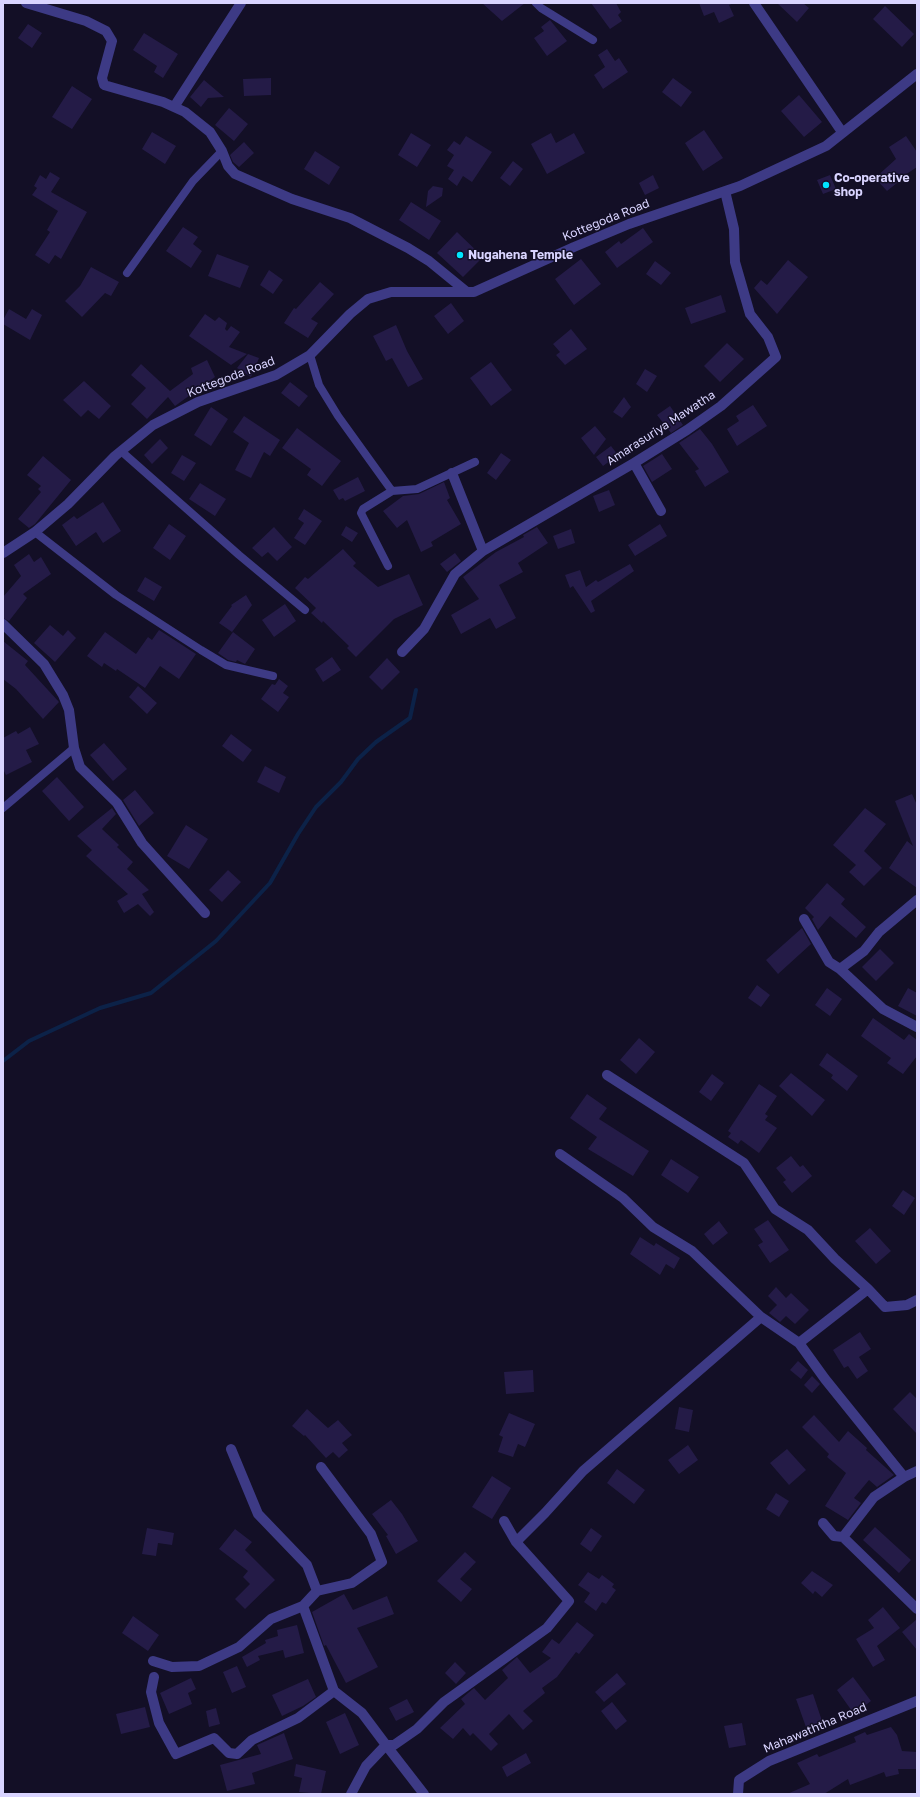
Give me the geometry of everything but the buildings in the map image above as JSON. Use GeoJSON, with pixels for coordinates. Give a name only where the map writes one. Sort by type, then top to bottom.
{"type":"FeatureCollection","features":[{"type":"Feature","properties":{"kind":"street"},"geometry":{"type":"LineString","coordinates":[[26,3],[86,21],[106,31],[112,41],[102,78],[104,85],[174,107],[185,112],[210,132],[222,151],[228,166],[235,174],[292,199],[350,218],[395,241],[429,261],[467,292]]}},
{"type":"Feature","properties":{"kind":"street"},"geometry":{"type":"LineString","coordinates":[[174,107],[241,3]]}},
{"type":"Feature","properties":{"kind":"street"},"geometry":{"type":"LineString","coordinates":[[754,3],[842,132]]}},
{"type":"Feature","properties":{"kind":"street","name":"Kottegoda Road"},"geometry":{"type":"LineString","coordinates":[[3,553],[35,532],[68,504],[121,451],[153,425],[183,408],[276,375],[310,355],[350,314],[368,299],[391,292],[474,292],[629,224],[740,186],[826,146],[842,132],[874,110],[917,74]]}},
{"type":"Feature","properties":{"kind":"street","name":"Amarasuriya Mawatha"},"geometry":{"type":"LineString","coordinates":[[402,652],[424,629],[455,574],[483,551],[634,463],[721,406],[776,357],[768,337],[750,314],[735,262],[734,229],[725,191]]}},
{"type":"Feature","properties":{"kind":"street"},"geometry":{"type":"LineString","coordinates":[[634,463],[661,511]]}},
{"type":"Feature","properties":{"kind":"street"},"geometry":{"type":"LineString","coordinates":[[452,473],[483,551]]}},
{"type":"Feature","properties":{"kind":"street"},"geometry":{"type":"LineString","coordinates":[[3,624],[44,664],[63,695],[69,710],[74,748],[80,767],[117,803],[142,843],[205,914]]}},
{"type":"Feature","properties":{"kind":"street"},"geometry":{"type":"LineString","coordinates":[[840,969],[864,951],[880,932],[917,900]]}},
{"type":"Feature","properties":{"kind":"street"},"geometry":{"type":"LineString","coordinates":[[804,919],[829,962],[840,969],[883,1009],[917,1027]]}},
{"type":"Feature","properties":{"kind":"street"},"geometry":{"type":"LineString","coordinates":[[607,1074],[744,1163],[775,1209],[808,1230],[834,1259],[868,1289],[885,1307],[907,1305],[917,1300]]}},
{"type":"Feature","properties":{"kind":"street"},"geometry":{"type":"LineString","coordinates":[[560,1154],[623,1198],[653,1226],[692,1251],[761,1317],[799,1343],[825,1379],[904,1477]]}},
{"type":"Feature","properties":{"kind":"street"},"geometry":{"type":"LineString","coordinates":[[799,1343],[868,1289]]}},
{"type":"Feature","properties":{"kind":"street"},"geometry":{"type":"LineString","coordinates":[[516,1542],[583,1471],[761,1317]]}},
{"type":"Feature","properties":{"kind":"street"},"geometry":{"type":"LineString","coordinates":[[231,1449],[258,1514],[307,1565],[317,1591]]}},
{"type":"Feature","properties":{"kind":"street"},"geometry":{"type":"LineString","coordinates":[[152,1661],[172,1667],[199,1666],[239,1647],[271,1619],[303,1606],[317,1591],[352,1583],[382,1562],[371,1534],[321,1467]]}},
{"type":"Feature","properties":{"kind":"street"},"geometry":{"type":"LineString","coordinates":[[843,1537],[874,1498],[904,1477],[917,1471]]}},
{"type":"Feature","properties":{"kind":"street"},"geometry":{"type":"LineString","coordinates":[[351,1794],[366,1766],[386,1745],[394,1745],[417,1729],[444,1702],[548,1628],[569,1601],[516,1542],[504,1521]]}},
{"type":"Feature","properties":{"kind":"street"},"geometry":{"type":"LineString","coordinates":[[823,1522],[834,1536],[843,1537],[917,1609]]}},
{"type":"Feature","properties":{"kind":"street"},"geometry":{"type":"LineString","coordinates":[[303,1606],[334,1691],[362,1713],[424,1794]]}},
{"type":"Feature","properties":{"kind":"street"},"geometry":{"type":"LineString","coordinates":[[154,1677],[152,1692],[159,1723],[176,1754],[214,1738],[229,1753],[237,1754],[252,1740],[298,1718],[334,1691]]}},
{"type":"Feature","properties":{"kind":"street","name":"Mahawaththa Road"},"geometry":{"type":"LineString","coordinates":[[738,1794],[739,1780],[769,1761],[917,1701]]}},
{"type":"Feature","properties":{"kind":"lane"},"geometry":{"type":"LineString","coordinates":[[536,3],[541,8],[593,40]]}},
{"type":"Feature","properties":{"kind":"lane"},"geometry":{"type":"LineString","coordinates":[[127,273],[193,180],[222,151]]}},
{"type":"Feature","properties":{"kind":"lane"},"geometry":{"type":"LineString","coordinates":[[310,355],[319,385],[338,416],[392,491]]}},
{"type":"Feature","properties":{"kind":"lane"},"geometry":{"type":"LineString","coordinates":[[121,451],[239,555],[305,610]]}},
{"type":"Feature","properties":{"kind":"lane"},"geometry":{"type":"LineString","coordinates":[[388,566],[361,513],[363,509],[392,491],[417,489],[475,462]]}},
{"type":"Feature","properties":{"kind":"lane"},"geometry":{"type":"LineString","coordinates":[[35,532],[116,595],[201,650],[226,665],[273,676]]}},
{"type":"Feature","properties":{"kind":"lane"},"geometry":{"type":"LineString","coordinates":[[3,808],[74,748]]}},
{"type":"Feature","properties":{"kind":"waterway"},"geometry":{"type":"LineString","coordinates":[[3,1061],[29,1041],[100,1008],[151,993],[216,941],[270,883],[298,834],[316,807],[341,782],[358,759],[376,742],[410,718],[416,690]]}},
{"type":"Feature","properties":{"kind":"place","name":"Co-operative shop"},"geometry":{"type":"Point","coordinates":[826,185]}},
{"type":"Feature","properties":{"kind":"place","name":"Nugahena Temple"},"geometry":{"type":"Point","coordinates":[460,255]}}]}
